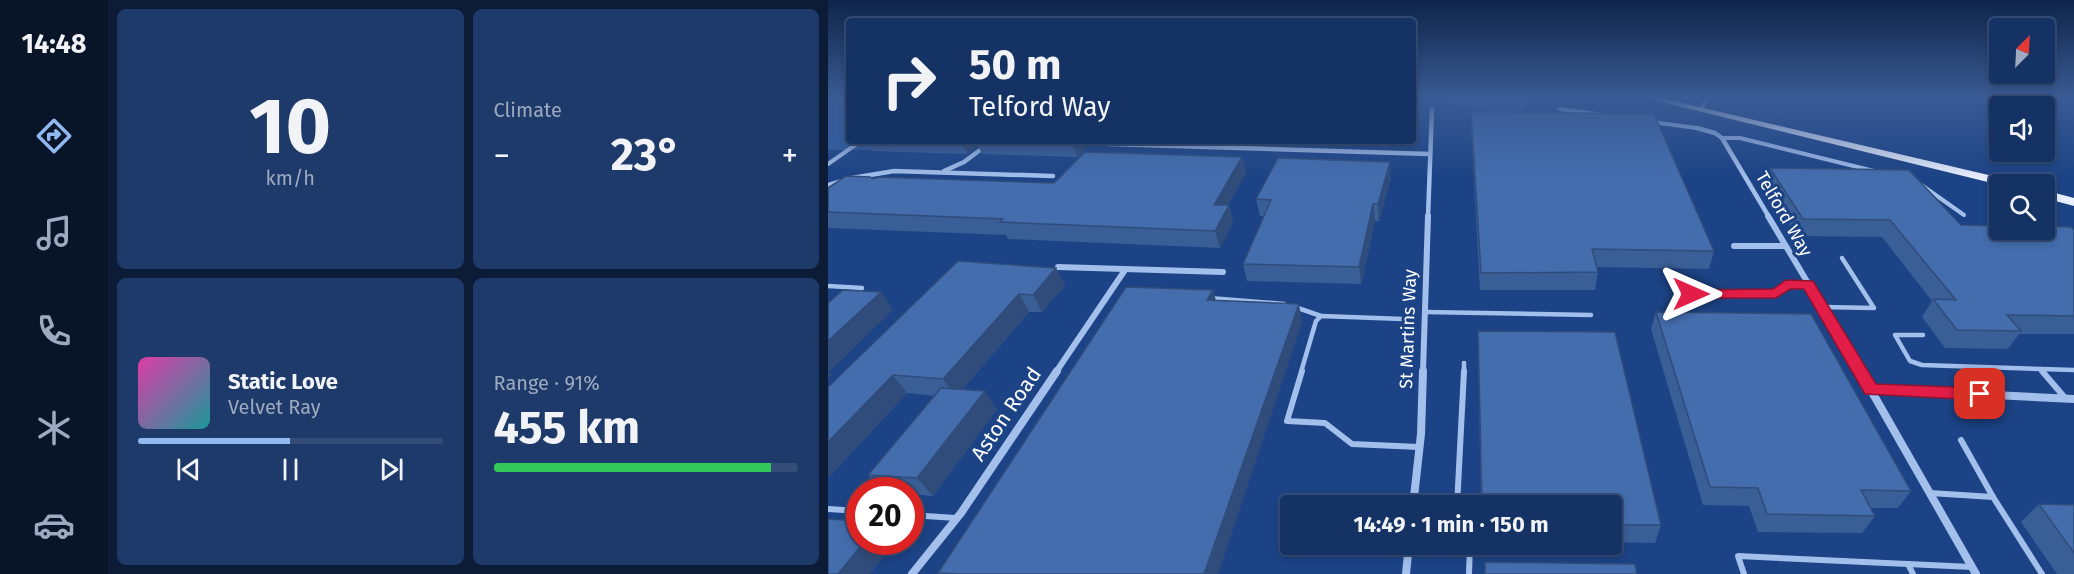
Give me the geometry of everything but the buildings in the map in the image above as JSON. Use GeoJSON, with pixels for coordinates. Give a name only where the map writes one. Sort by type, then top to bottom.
{"type":"FeatureCollection","features":[{"type":"Feature","properties":{"kind":"main road"},"geometry":{"type":"LineString","coordinates":[[1769,125],[1989,178]]}},
{"type":"Feature","properties":{"kind":"main road"},"geometry":{"type":"LineString","coordinates":[[2055,197],[2074,202]]}},
{"type":"Feature","properties":{"kind":"street","name":"St Martins Way"},"geometry":{"type":"LineString","coordinates":[[1414,495],[1419,447],[1431,125]]}},
{"type":"Feature","properties":{"kind":"street"},"geometry":{"type":"LineString","coordinates":[[1697,128],[1715,133],[1722,138]]}},
{"type":"Feature","properties":{"kind":"street","name":"Telford Way"},"geometry":{"type":"LineString","coordinates":[[1722,138],[1871,389],[1976,574]]}},
{"type":"Feature","properties":{"kind":"street"},"geometry":{"type":"LineString","coordinates":[[941,172],[964,162],[988,144]]}},
{"type":"Feature","properties":{"kind":"street"},"geometry":{"type":"LineString","coordinates":[[1100,152],[1107,144]]}},
{"type":"Feature","properties":{"kind":"street"},"geometry":{"type":"LineString","coordinates":[[1162,144],[1430,154]]}},
{"type":"Feature","properties":{"kind":"street"},"geometry":{"type":"LineString","coordinates":[[828,185],[855,180],[873,173],[941,172],[1053,176]]}},
{"type":"Feature","properties":{"kind":"street"},"geometry":{"type":"LineString","coordinates":[[1734,246],[1785,246]]}},
{"type":"Feature","properties":{"kind":"street"},"geometry":{"type":"LineString","coordinates":[[1058,267],[1223,272]]}},
{"type":"Feature","properties":{"kind":"street","name":"Aston Road"},"geometry":{"type":"LineString","coordinates":[[912,574],[957,519],[1125,270]]}},
{"type":"Feature","properties":{"kind":"street"},"geometry":{"type":"LineString","coordinates":[[1871,389],[2070,399]]}},
{"type":"Feature","properties":{"kind":"street"},"geometry":{"type":"LineString","coordinates":[[1406,574],[1408,555]]}},
{"type":"Feature","properties":{"kind":"lane"},"geometry":{"type":"LineString","coordinates":[[1673,125],[1697,128]]}},
{"type":"Feature","properties":{"kind":"lane"},"geometry":{"type":"LineString","coordinates":[[1722,138],[1740,138],[1875,171]]}},
{"type":"Feature","properties":{"kind":"lane"},"geometry":{"type":"LineString","coordinates":[[828,164],[857,144]]}},
{"type":"Feature","properties":{"kind":"lane"},"geometry":{"type":"LineString","coordinates":[[901,178],[909,172]]}},
{"type":"Feature","properties":{"kind":"lane"},"geometry":{"type":"LineString","coordinates":[[975,180],[982,174]]}},
{"type":"Feature","properties":{"kind":"lane"},"geometry":{"type":"LineString","coordinates":[[1029,184],[1037,175]]}},
{"type":"Feature","properties":{"kind":"lane"},"geometry":{"type":"LineString","coordinates":[[1918,183],[1964,215]]}},
{"type":"Feature","properties":{"kind":"lane"},"geometry":{"type":"LineString","coordinates":[[1822,308],[1874,308],[1842,258]]}},
{"type":"Feature","properties":{"kind":"lane"},"geometry":{"type":"LineString","coordinates":[[1691,294],[1776,294],[1786,284],[1808,284]]}},
{"type":"Feature","properties":{"kind":"lane"},"geometry":{"type":"LineString","coordinates":[[828,286],[862,288],[845,304]]}},
{"type":"Feature","properties":{"kind":"lane"},"geometry":{"type":"LineString","coordinates":[[1200,297],[1289,304],[1321,316],[1403,319]]}},
{"type":"Feature","properties":{"kind":"lane"},"geometry":{"type":"LineString","coordinates":[[1425,312],[1591,315]]}},
{"type":"Feature","properties":{"kind":"lane"},"geometry":{"type":"LineString","coordinates":[[1321,316],[1316,321],[1287,421],[1325,423],[1352,444],[1419,447]]}},
{"type":"Feature","properties":{"kind":"lane"},"geometry":{"type":"LineString","coordinates":[[1923,335],[1895,335],[1910,360],[1922,365],[2074,370]]}},
{"type":"Feature","properties":{"kind":"lane"},"geometry":{"type":"LineString","coordinates":[[1457,495],[1464,363]]}},
{"type":"Feature","properties":{"kind":"lane"},"geometry":{"type":"LineString","coordinates":[[2041,369],[2070,399]]}},
{"type":"Feature","properties":{"kind":"lane"},"geometry":{"type":"LineString","coordinates":[[1961,440],[2042,574]]}},
{"type":"Feature","properties":{"kind":"lane"},"geometry":{"type":"LineString","coordinates":[[1930,493],[1993,496]]}},
{"type":"Feature","properties":{"kind":"lane"},"geometry":{"type":"LineString","coordinates":[[828,509],[846,511]]}},
{"type":"Feature","properties":{"kind":"lane"},"geometry":{"type":"LineString","coordinates":[[924,516],[957,519]]}},
{"type":"Feature","properties":{"kind":"lane"},"geometry":{"type":"LineString","coordinates":[[1469,574],[1470,555]]}},
{"type":"Feature","properties":{"kind":"lane"},"geometry":{"type":"LineString","coordinates":[[1744,574],[1738,556],[1972,567]]}},
{"type":"Feature","properties":{"kind":"lane"},"geometry":{"type":"LineString","coordinates":[[1908,564],[1913,574]]}},
{"type":"Feature","properties":{"kind":"shaded area"},"geometry":{"type":"Polygon","coordinates":[[[828,125],[846,125],[846,144],[878,144],[869,150],[828,150],[828,125]]]}},
{"type":"Feature","properties":{"kind":"route"},"geometry":{"type":"LineString","coordinates":[[1691,294],[1776,294],[1786,284],[1808,284],[1871,389],[1980,394]]}}]}
